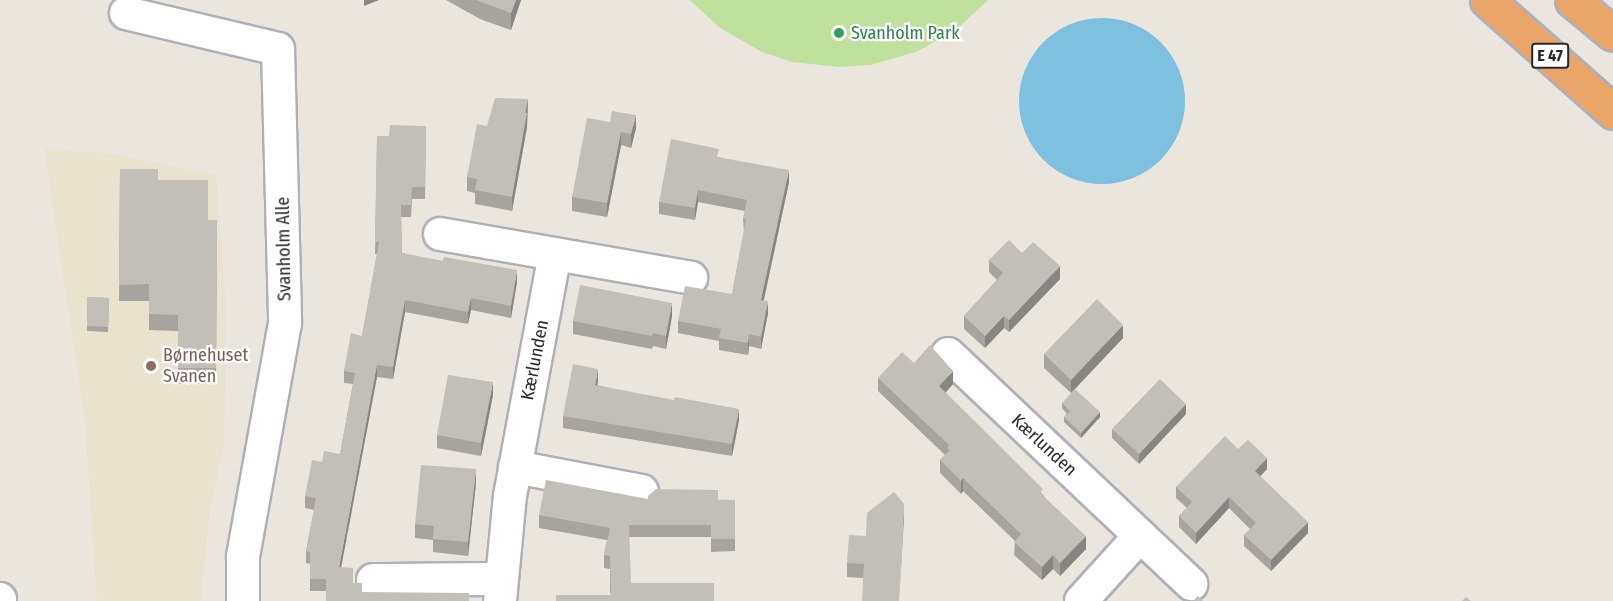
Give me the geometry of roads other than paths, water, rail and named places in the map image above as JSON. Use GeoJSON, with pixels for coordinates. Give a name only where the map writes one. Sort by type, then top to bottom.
{"type":"FeatureCollection","features":[{"type":"Feature","properties":{"kind":"highway","name":"E 47"},"geometry":{"type":"LineString","coordinates":[[1487,0],[1613,112]]}},
{"type":"Feature","properties":{"kind":"highway"},"geometry":{"type":"LineString","coordinates":[[1572,0],[1613,34]]}},
{"type":"Feature","properties":{"kind":"street","name":"Svanholm Alle"},"geometry":{"type":"LineString","coordinates":[[126,13],[278,49],[285,323],[243,557],[243,601]]}},
{"type":"Feature","properties":{"kind":"street"},"geometry":{"type":"LineString","coordinates":[[440,234],[691,278]]}},
{"type":"Feature","properties":{"kind":"street","name":"Kærlunden"},"geometry":{"type":"LineString","coordinates":[[373,580],[500,590],[515,467],[555,254]]}},
{"type":"Feature","properties":{"kind":"street","name":"Kærlunden"},"geometry":{"type":"LineString","coordinates":[[948,354],[1191,584]]}},
{"type":"Feature","properties":{"kind":"street"},"geometry":{"type":"LineString","coordinates":[[515,467],[642,490]]}},
{"type":"Feature","properties":{"kind":"street"},"geometry":{"type":"LineString","coordinates":[[1081,601],[1140,536]]}},
{"type":"Feature","properties":{"kind":"water"},"geometry":{"type":"Polygon","coordinates":[[[1102,18],[1118,19],[1134,24],[1161,42],[1179,69],[1184,85],[1184,117],[1179,133],[1161,160],[1134,178],[1118,183],[1102,184],[1086,183],[1070,178],[1043,160],[1025,133],[1020,117],[1019,101],[1020,85],[1025,69],[1043,42],[1070,24],[1086,19],[1102,18]]]}},
{"type":"Feature","properties":{"kind":"place","name":"Svanholm Park"},"geometry":{"type":"Point","coordinates":[839,33]}},
{"type":"Feature","properties":{"kind":"place","name":"Børnehuset Svanen"},"geometry":{"type":"Point","coordinates":[151,366]}}]}
